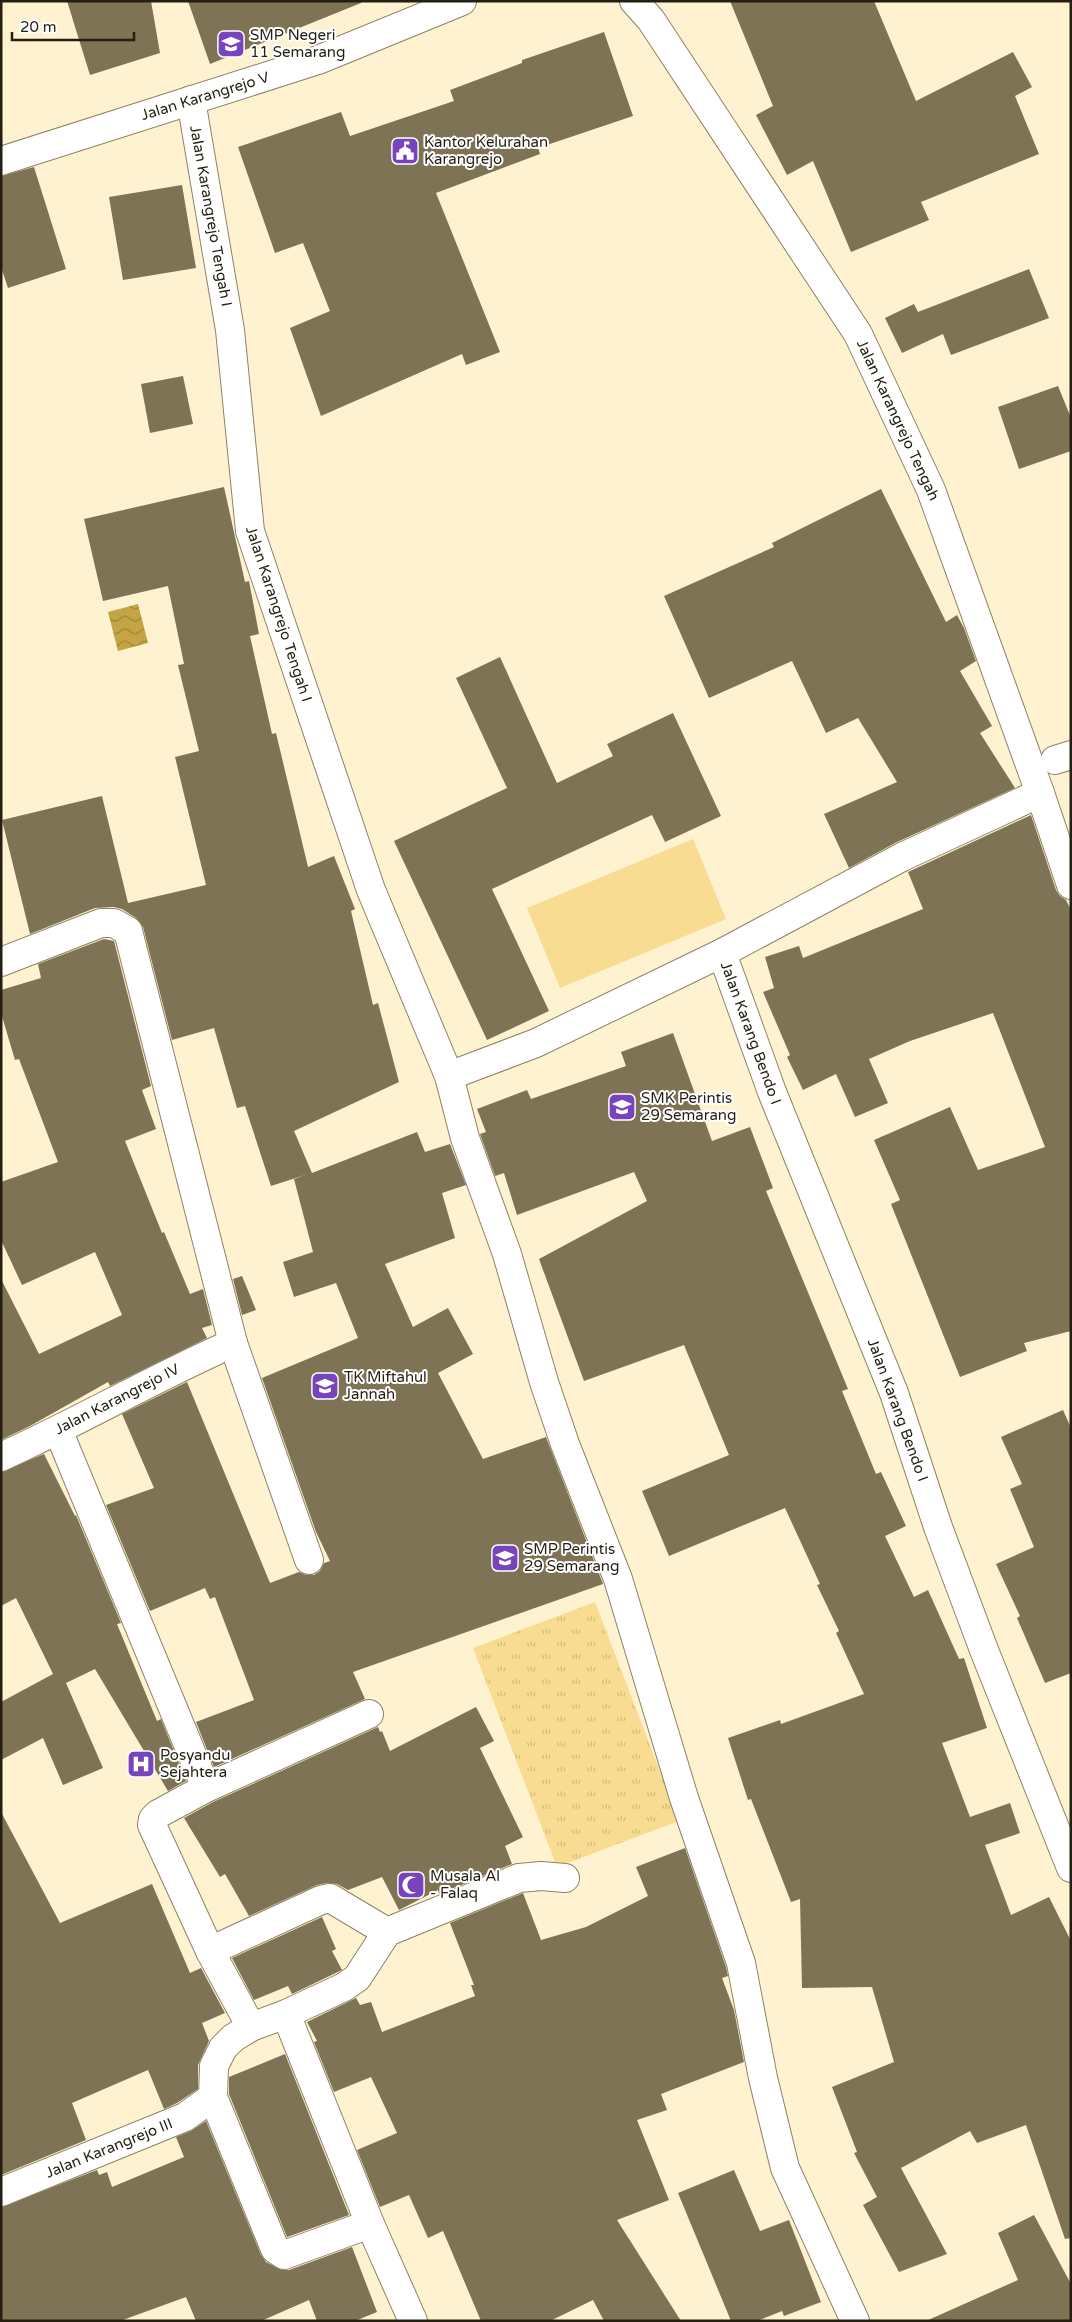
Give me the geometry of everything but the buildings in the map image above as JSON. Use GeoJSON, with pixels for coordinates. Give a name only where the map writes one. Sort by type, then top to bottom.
{"type":"FeatureCollection","features":[{"type":"Feature","properties":{"kind":"street","name":"Jalan Karangrejo V"},"geometry":{"type":"LineString","coordinates":[[1,161],[318,60],[462,1]]}},
{"type":"Feature","properties":{"kind":"street","name":"Jalan Karangrejo Tengah"},"geometry":{"type":"LineString","coordinates":[[634,1],[651,20],[858,334],[931,490],[1040,793],[1071,885]]}},
{"type":"Feature","properties":{"kind":"street","name":"Jalan Karangrejo Tengah I"},"geometry":{"type":"LineString","coordinates":[[191,100],[230,330],[250,531],[371,890],[450,1076],[465,1138],[507,1254],[544,1382],[618,1579],[684,1798],[741,1963],[763,2078],[785,2168],[855,2321]]}},
{"type":"Feature","properties":{"kind":"street"},"geometry":{"type":"LineString","coordinates":[[450,1076],[536,1042],[722,953],[902,857],[1040,793]]}},
{"type":"Feature","properties":{"kind":"street"},"geometry":{"type":"LineString","coordinates":[[1,962],[102,923],[114,923],[128,931],[233,1343],[309,1560]]}},
{"type":"Feature","properties":{"kind":"street","name":"Jalan Karang Bendo I"},"geometry":{"type":"LineString","coordinates":[[722,953],[772,1092],[894,1393],[938,1527],[961,1589],[1071,1868]]}},
{"type":"Feature","properties":{"kind":"street","name":"Jalan Karangrejo IV"},"geometry":{"type":"LineString","coordinates":[[1,1457],[166,1374],[233,1343]]}},
{"type":"Feature","properties":{"kind":"street"},"geometry":{"type":"LineString","coordinates":[[58,1430],[206,1788]]}},
{"type":"Feature","properties":{"kind":"street"},"geometry":{"type":"LineString","coordinates":[[251,2027],[210,1951],[152,1822],[158,1814],[206,1788],[369,1714]]}},
{"type":"Feature","properties":{"kind":"street"},"geometry":{"type":"LineString","coordinates":[[370,2224],[284,2255],[277,2252],[213,2097],[214,2066],[223,2048],[233,2038],[251,2027],[286,2014],[344,1987],[357,1978],[387,1932],[519,1878],[541,1876],[565,1878]]}},
{"type":"Feature","properties":{"kind":"street"},"geometry":{"type":"LineString","coordinates":[[210,1951],[321,1900],[330,1898],[387,1932]]}},
{"type":"Feature","properties":{"kind":"street"},"geometry":{"type":"LineString","coordinates":[[286,2014],[370,2224],[413,2321]]}},
{"type":"Feature","properties":{"kind":"street","name":"Jalan Karangrejo III"},"geometry":{"type":"LineString","coordinates":[[1,2192],[185,2117],[213,2097]]}},
{"type":"Feature","properties":{"kind":"green space"},"geometry":{"type":"Polygon","coordinates":[[[693,839],[726,919],[560,988],[527,908],[693,839]]]}},
{"type":"Feature","properties":{"kind":"green space"},"geometry":{"type":"Polygon","coordinates":[[[595,1602],[679,1821],[557,1867],[473,1648],[595,1602]]]}},
{"type":"Feature","properties":{"kind":"water"},"geometry":{"type":"Polygon","coordinates":[[[138,604],[148,643],[118,651],[108,612],[138,604]]]}},
{"type":"Feature","properties":{"kind":"place","name":"SMP Negeri 11 Semarang"},"geometry":{"type":"Point","coordinates":[231,44]}},
{"type":"Feature","properties":{"kind":"place","name":"Kantor Kelurahan Karangrejo"},"geometry":{"type":"Point","coordinates":[405,151]}},
{"type":"Feature","properties":{"kind":"place","name":"SMK Perintis 29 Semarang"},"geometry":{"type":"Point","coordinates":[622,1107]}},
{"type":"Feature","properties":{"kind":"place","name":"TK Miftahul Jannah"},"geometry":{"type":"Point","coordinates":[325,1386]}},
{"type":"Feature","properties":{"kind":"place","name":"SMP Perintis 29 Semarang"},"geometry":{"type":"Point","coordinates":[505,1558]}},
{"type":"Feature","properties":{"kind":"place","name":"Posyandu Sejahtera"},"geometry":{"type":"Point","coordinates":[141,1764]}},
{"type":"Feature","properties":{"kind":"place","name":"Musala Al - Falaq"},"geometry":{"type":"Point","coordinates":[411,1885]}}]}
